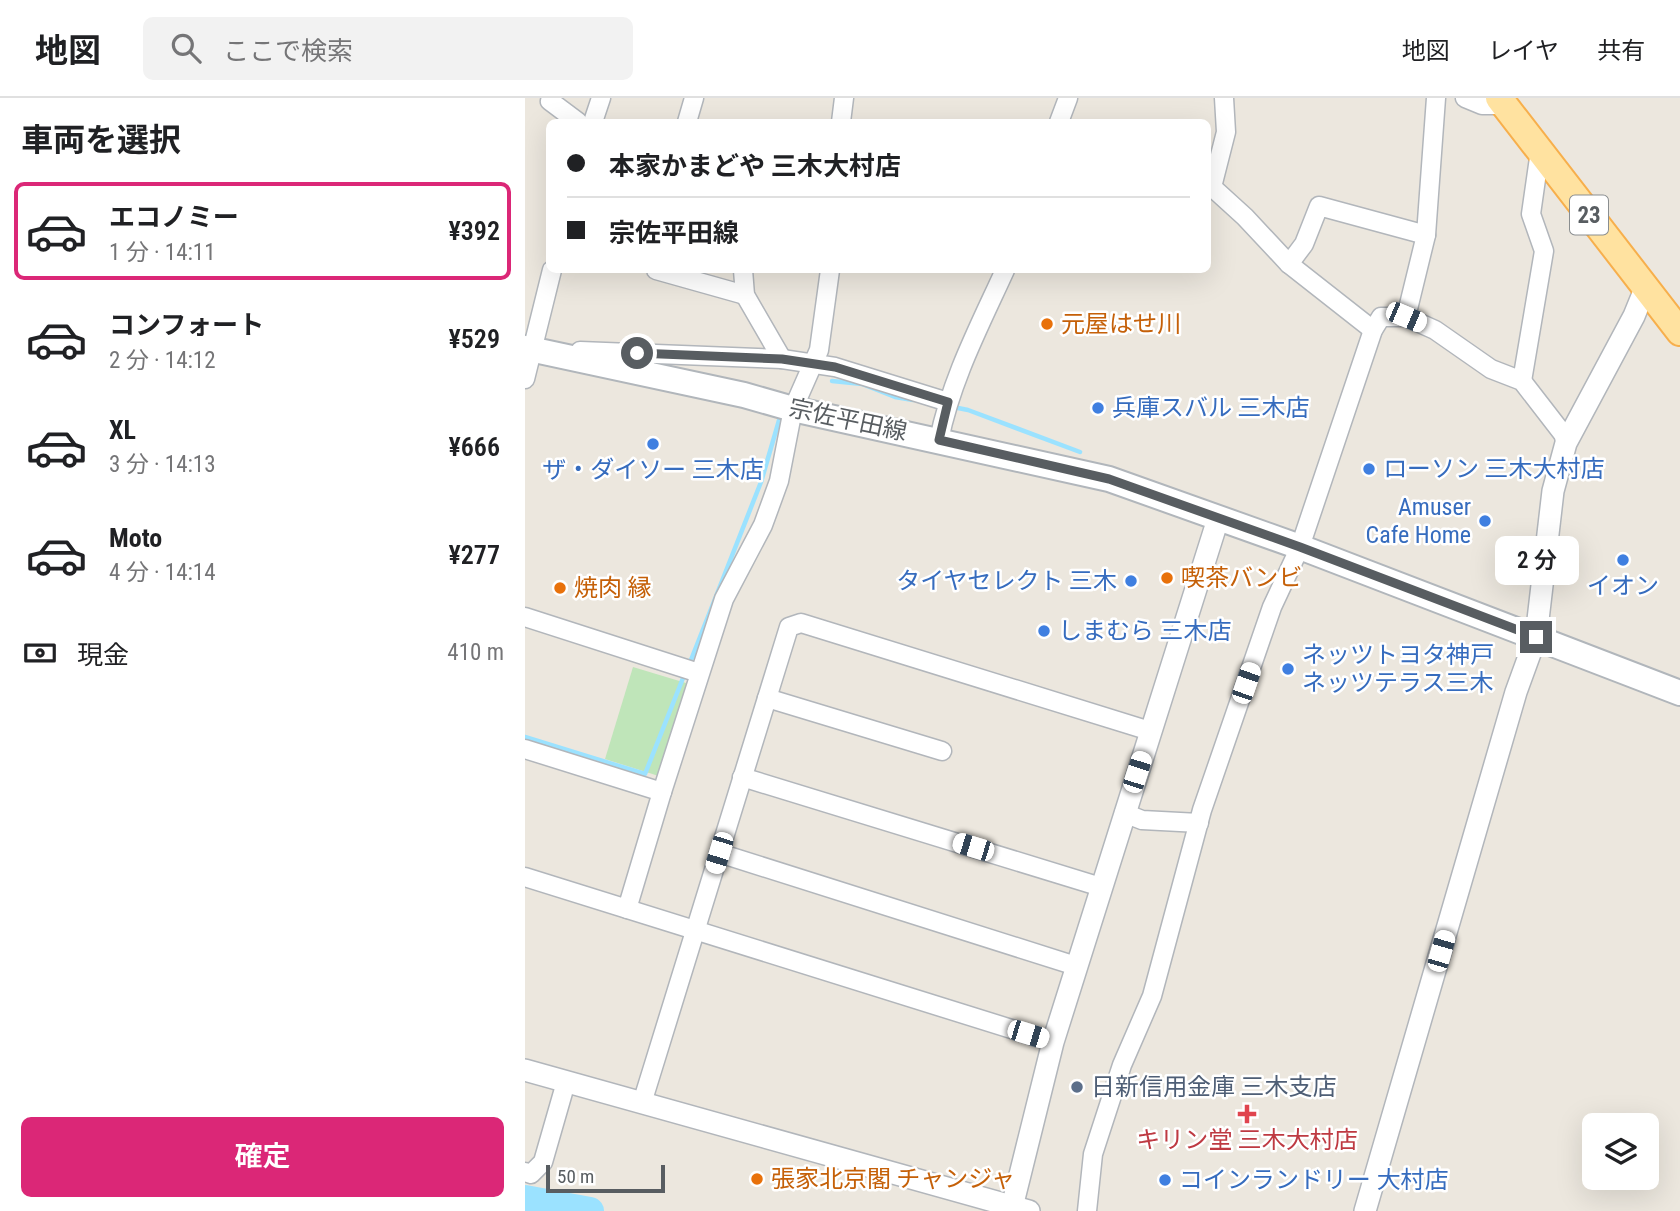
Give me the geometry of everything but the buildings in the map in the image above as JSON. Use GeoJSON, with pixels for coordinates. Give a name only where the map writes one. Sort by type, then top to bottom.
{"type":"FeatureCollection","features":[{"type":"Feature","properties":{"kind":"main road","name":"23"},"geometry":{"type":"LineString","coordinates":[[1501,102],[1680,332]]}},
{"type":"Feature","properties":{"kind":"main road","name":"宗佐平田線"},"geometry":{"type":"LineString","coordinates":[[530,349],[1109,479],[1300,547],[1680,693]]}},
{"type":"Feature","properties":{"kind":"street"},"geometry":{"type":"LineString","coordinates":[[594,119],[601,98]]}},
{"type":"Feature","properties":{"kind":"street"},"geometry":{"type":"LineString","coordinates":[[688,119],[694,98]]}},
{"type":"Feature","properties":{"kind":"street"},"geometry":{"type":"LineString","coordinates":[[841,119],[843,98]]}},
{"type":"Feature","properties":{"kind":"street"},"geometry":{"type":"LineString","coordinates":[[1060,119],[1068,98]]}},
{"type":"Feature","properties":{"kind":"street"},"geometry":{"type":"LineString","coordinates":[[1224,98],[1226,132],[1212,187],[1245,217],[1289,264],[1373,330]]}},
{"type":"Feature","properties":{"kind":"street"},"geometry":{"type":"LineString","coordinates":[[1406,317],[1426,235],[1436,98]]}},
{"type":"Feature","properties":{"kind":"street"},"geometry":{"type":"LineString","coordinates":[[1465,98],[1482,106],[1501,102]]}},
{"type":"Feature","properties":{"kind":"street"},"geometry":{"type":"LineString","coordinates":[[548,99],[574,119]]}},
{"type":"Feature","properties":{"kind":"street"},"geometry":{"type":"LineString","coordinates":[[1522,381],[1543,251],[1531,214],[1540,151]]}},
{"type":"Feature","properties":{"kind":"street"},"geometry":{"type":"LineString","coordinates":[[1289,264],[1304,244],[1319,206],[1426,235]]}},
{"type":"Feature","properties":{"kind":"street"},"geometry":{"type":"LineString","coordinates":[[525,379],[530,349],[551,273]]}},
{"type":"Feature","properties":{"kind":"street"},"geometry":{"type":"LineString","coordinates":[[684,273],[745,295]]}},
{"type":"Feature","properties":{"kind":"street"},"geometry":{"type":"LineString","coordinates":[[743,273],[745,295],[782,359]]}},
{"type":"Feature","properties":{"kind":"street"},"geometry":{"type":"LineString","coordinates":[[627,909],[724,599],[763,526],[779,481],[793,409],[819,350],[829,273]]}},
{"type":"Feature","properties":{"kind":"street"},"geometry":{"type":"LineString","coordinates":[[939,440],[948,402],[1004,273]]}},
{"type":"Feature","properties":{"kind":"street"},"geometry":{"type":"LineString","coordinates":[[1365,1211],[1516,692],[1536,637],[1553,491],[1566,443],[1634,316],[1645,289]]}},
{"type":"Feature","properties":{"kind":"street"},"geometry":{"type":"LineString","coordinates":[[1087,1211],[1093,1154],[1122,1065],[1152,996],[1199,822],[1272,607],[1300,547],[1373,330],[1381,317],[1406,317],[1435,330],[1491,369],[1522,381],[1563,434],[1566,443]]}},
{"type":"Feature","properties":{"kind":"street"},"geometry":{"type":"LineString","coordinates":[[530,349],[782,359],[835,367],[948,402]]}},
{"type":"Feature","properties":{"kind":"street"},"geometry":{"type":"LineString","coordinates":[[525,1070],[1017,1209],[1053,1042],[1218,519]]}},
{"type":"Feature","properties":{"kind":"street"},"geometry":{"type":"LineString","coordinates":[[525,617],[699,673]]}},
{"type":"Feature","properties":{"kind":"street"},"geometry":{"type":"LineString","coordinates":[[642,1103],[789,627],[801,623],[1150,731]]}},
{"type":"Feature","properties":{"kind":"street"},"geometry":{"type":"LineString","coordinates":[[767,698],[942,751]]}},
{"type":"Feature","properties":{"kind":"street"},"geometry":{"type":"LineString","coordinates":[[525,749],[662,792]]}},
{"type":"Feature","properties":{"kind":"street"},"geometry":{"type":"LineString","coordinates":[[742,777],[1101,887]]}},
{"type":"Feature","properties":{"kind":"street"},"geometry":{"type":"LineString","coordinates":[[1124,813],[1142,820],[1199,822]]}},
{"type":"Feature","properties":{"kind":"street"},"geometry":{"type":"LineString","coordinates":[[719,853],[1076,966]]}},
{"type":"Feature","properties":{"kind":"street"},"geometry":{"type":"LineString","coordinates":[[525,877],[1053,1042]]}},
{"type":"Feature","properties":{"kind":"street"},"geometry":{"type":"LineString","coordinates":[[525,1172],[531,1174],[543,1162],[566,1082]]}},
{"type":"Feature","properties":{"kind":"green space"},"geometry":{"type":"Polygon","coordinates":[[[633,667],[686,683],[692,693],[665,778],[605,759],[633,667]]]}},
{"type":"Feature","properties":{"kind":"waterway"},"geometry":{"type":"LineString","coordinates":[[832,381],[862,384],[895,397],[913,400]]}},
{"type":"Feature","properties":{"kind":"waterway"},"geometry":{"type":"LineString","coordinates":[[953,407],[968,410],[1080,452]]}},
{"type":"Feature","properties":{"kind":"waterway"},"geometry":{"type":"LineString","coordinates":[[689,665],[761,482],[780,417]]}},
{"type":"Feature","properties":{"kind":"waterway"},"geometry":{"type":"LineString","coordinates":[[525,737],[645,774],[685,673]]}},
{"type":"Feature","properties":{"kind":"waterway"},"geometry":{"type":"LineString","coordinates":[[525,1199],[590,1211]]}},
{"type":"Feature","properties":{"kind":"place","name":"元屋はせ川"},"geometry":{"type":"Point","coordinates":[1047,324]}},
{"type":"Feature","properties":{"kind":"place","name":"兵庫スバル 三木店"},"geometry":{"type":"Point","coordinates":[1098,408]}},
{"type":"Feature","properties":{"kind":"place","name":"ザ・ダイソー 三木店"},"geometry":{"type":"Point","coordinates":[653,444]}},
{"type":"Feature","properties":{"kind":"place","name":"ローソン 三木大村店"},"geometry":{"type":"Point","coordinates":[1369,469]}},
{"type":"Feature","properties":{"kind":"place","name":"Amuser Cafe Home"},"geometry":{"type":"Point","coordinates":[1485,521]}},
{"type":"Feature","properties":{"kind":"place","name":"イオン"},"geometry":{"type":"Point","coordinates":[1623,560]}},
{"type":"Feature","properties":{"kind":"place","name":"喫茶バンビ"},"geometry":{"type":"Point","coordinates":[1167,578]}},
{"type":"Feature","properties":{"kind":"place","name":"タイヤセレクト 三木"},"geometry":{"type":"Point","coordinates":[1131,581]}},
{"type":"Feature","properties":{"kind":"place","name":"焼肉 縁"},"geometry":{"type":"Point","coordinates":[560,588]}},
{"type":"Feature","properties":{"kind":"place","name":"しまむら 三木店"},"geometry":{"type":"Point","coordinates":[1044,631]}},
{"type":"Feature","properties":{"kind":"place","name":"ネッツトヨタ神戸 ネッツテラス三木"},"geometry":{"type":"Point","coordinates":[1288,669]}},
{"type":"Feature","properties":{"kind":"place","name":"日新信用金庫 三木支店"},"geometry":{"type":"Point","coordinates":[1077,1087]}},
{"type":"Feature","properties":{"kind":"place","name":"キリン堂 三木大村店"},"geometry":{"type":"Point","coordinates":[1247,1114]}},
{"type":"Feature","properties":{"kind":"place","name":"張家北京閣 チャンジャ"},"geometry":{"type":"Point","coordinates":[757,1179]}},
{"type":"Feature","properties":{"kind":"place","name":"コインランドリー 大村店"},"geometry":{"type":"Point","coordinates":[1165,1180]}},
{"type":"Feature","properties":{"kind":"route"},"geometry":{"type":"LineString","coordinates":[[637,353],[782,359],[835,367],[948,402],[939,440],[1109,479],[1300,547],[1536,637]]}}]}
